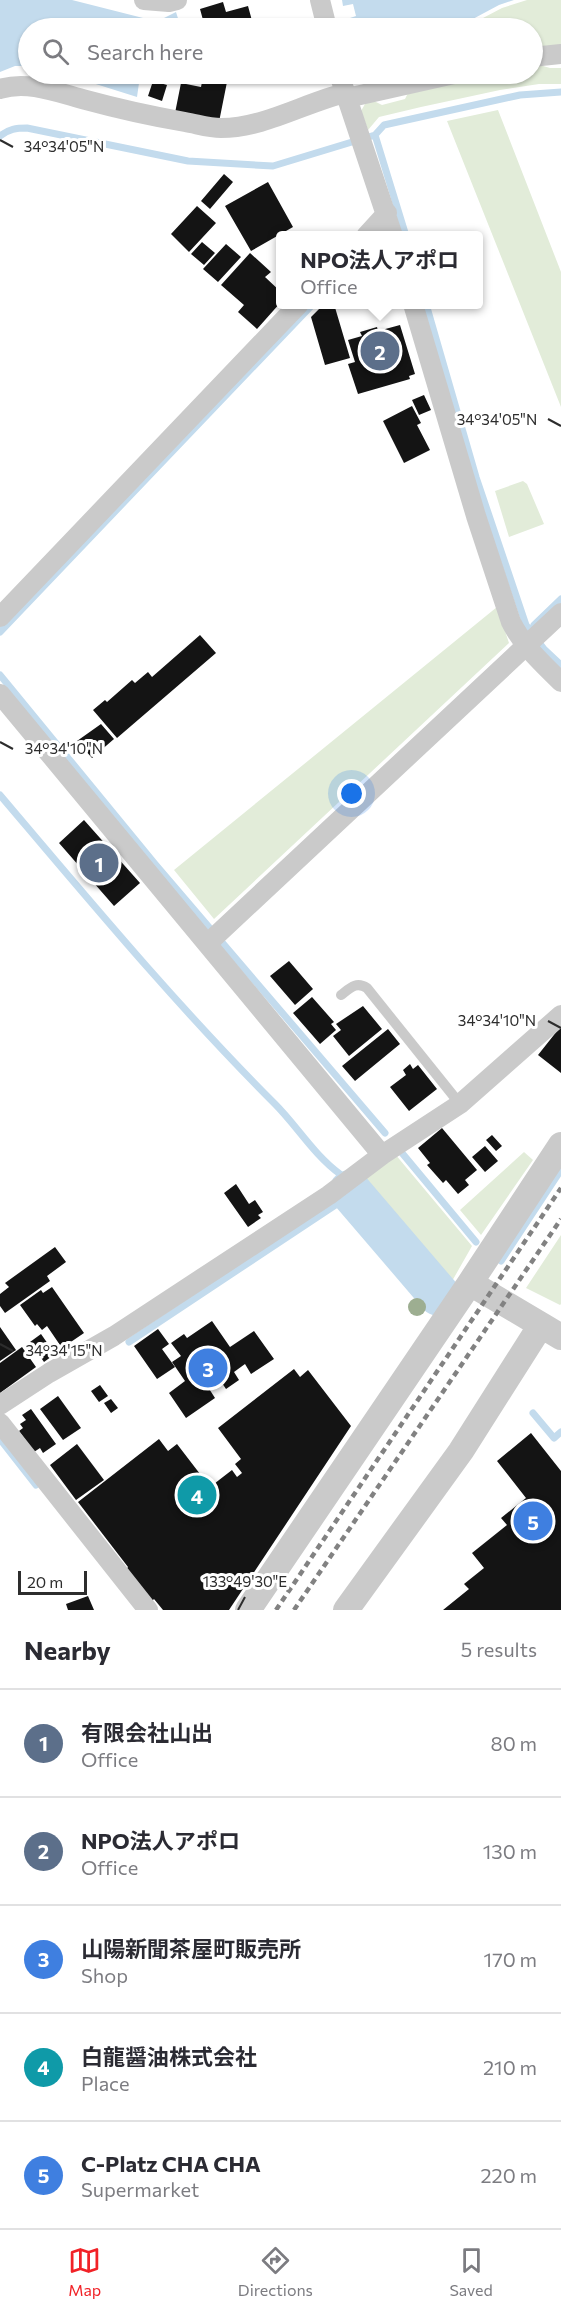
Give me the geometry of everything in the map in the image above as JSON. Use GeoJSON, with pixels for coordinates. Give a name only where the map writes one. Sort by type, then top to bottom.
{"type":"FeatureCollection","features":[{"type":"Feature","properties":{"kind":"street"},"geometry":{"type":"LineString","coordinates":[[144,0],[169,2],[177,0]]}},
{"type":"Feature","properties":{"kind":"street"},"geometry":{"type":"LineString","coordinates":[[320,0],[324,18]]}},
{"type":"Feature","properties":{"kind":"street"},"geometry":{"type":"LineString","coordinates":[[543,55],[561,54]]}},
{"type":"Feature","properties":{"kind":"street"},"geometry":{"type":"LineString","coordinates":[[543,57],[561,60]]}},
{"type":"Feature","properties":{"kind":"street"},"geometry":{"type":"LineString","coordinates":[[0,89],[41,88],[129,111],[219,128],[265,120],[327,98],[343,88],[375,84]]}},
{"type":"Feature","properties":{"kind":"street"},"geometry":{"type":"LineString","coordinates":[[343,88],[392,231]]}},
{"type":"Feature","properties":{"kind":"street"},"geometry":{"type":"LineString","coordinates":[[371,231],[387,213]]}},
{"type":"Feature","properties":{"kind":"street"},"geometry":{"type":"LineString","coordinates":[[0,617],[294,309]]}},
{"type":"Feature","properties":{"kind":"street"},"geometry":{"type":"LineString","coordinates":[[414,309],[476,516],[527,640],[561,682]]}},
{"type":"Feature","properties":{"kind":"street"},"geometry":{"type":"LineString","coordinates":[[213,939],[527,640],[561,613]]}},
{"type":"Feature","properties":{"kind":"street"},"geometry":{"type":"LineString","coordinates":[[0,694],[213,939],[382,1155]]}},
{"type":"Feature","properties":{"kind":"street"},"geometry":{"type":"LineString","coordinates":[[0,1405],[49,1373],[114,1336],[329,1195],[382,1155],[460,1104],[561,1015]]}},
{"type":"Feature","properties":{"kind":"street"},"geometry":{"type":"LineString","coordinates":[[248,1610],[561,1145]]}},
{"type":"Feature","properties":{"kind":"street"},"geometry":{"type":"LineString","coordinates":[[346,1610],[472,1435],[551,1331],[470,1283]]}},
{"type":"Feature","properties":{"kind":"street"},"geometry":{"type":"LineString","coordinates":[[0,1423],[148,1610]]}},
{"type":"Feature","properties":{"kind":"lane"},"geometry":{"type":"LineString","coordinates":[[340,995],[356,984],[367,988],[460,1104]]}},
{"type":"Feature","properties":{"kind":"green space"},"geometry":{"type":"Polygon","coordinates":[[[527,0],[561,0],[561,46],[543,49],[543,18],[483,18],[502,8],[527,0]]]}},
{"type":"Feature","properties":{"kind":"green space"},"geometry":{"type":"Polygon","coordinates":[[[543,66],[561,68],[561,84],[543,84],[543,66]]]}},
{"type":"Feature","properties":{"kind":"green space"},"geometry":{"type":"Polygon","coordinates":[[[444,84],[539,84],[500,90],[379,117],[368,130],[361,111],[365,104],[374,101],[382,105],[405,99],[408,93],[444,84]]]}},
{"type":"Feature","properties":{"kind":"green space"},"geometry":{"type":"Polygon","coordinates":[[[498,110],[561,272],[561,407],[447,121],[498,110]]]}},
{"type":"Feature","properties":{"kind":"green space"},"geometry":{"type":"Polygon","coordinates":[[[523,481],[527,484],[544,524],[509,537],[495,491],[523,481]]]}},
{"type":"Feature","properties":{"kind":"green space"},"geometry":{"type":"Polygon","coordinates":[[[497,607],[509,643],[214,919],[174,870],[497,607]]]}},
{"type":"Feature","properties":{"kind":"green space"},"geometry":{"type":"Polygon","coordinates":[[[524,1152],[533,1160],[481,1235],[460,1210],[524,1152]]]}},
{"type":"Feature","properties":{"kind":"green space"},"geometry":{"type":"Polygon","coordinates":[[[395,1154],[472,1246],[447,1290],[358,1185],[395,1154]]]}},
{"type":"Feature","properties":{"kind":"green space"},"geometry":{"type":"Polygon","coordinates":[[[561,1235],[561,1304],[560,1305],[526,1288],[561,1235]]]}},
{"type":"Feature","properties":{"kind":"water"},"geometry":{"type":"Polygon","coordinates":[[[0,0],[72,0],[143,18],[18,18],[18,66],[0,72],[0,0]]]}},
{"type":"Feature","properties":{"kind":"water"},"geometry":{"type":"Polygon","coordinates":[[[342,0],[514,0],[475,18],[350,18],[356,16],[353,4],[343,6],[342,0]]]}},
{"type":"Feature","properties":{"kind":"water"},"geometry":{"type":"Polygon","coordinates":[[[176,12],[178,18],[164,18],[176,12]]]}},
{"type":"Feature","properties":{"kind":"water"},"geometry":{"type":"Polygon","coordinates":[[[96,84],[139,84],[137,97],[96,84]]]}},
{"type":"Feature","properties":{"kind":"building"},"geometry":{"type":"Polygon","coordinates":[[[223,2],[226,12],[248,6],[251,18],[202,18],[200,9],[223,2]]]}},
{"type":"Feature","properties":{"kind":"building"},"geometry":{"type":"Polygon","coordinates":[[[152,84],[167,85],[162,101],[148,96],[152,84]]]}},
{"type":"Feature","properties":{"kind":"building"},"geometry":{"type":"Polygon","coordinates":[[[181,84],[201,87],[202,84],[227,84],[219,122],[175,113],[181,84]]]}},
{"type":"Feature","properties":{"kind":"building"},"geometry":{"type":"Polygon","coordinates":[[[224,174],[233,182],[210,209],[201,201],[224,174]]]}},
{"type":"Feature","properties":{"kind":"building"},"geometry":{"type":"Polygon","coordinates":[[[268,182],[293,227],[286,231],[276,231],[276,237],[251,251],[225,206],[268,182]]]}},
{"type":"Feature","properties":{"kind":"building"},"geometry":{"type":"Polygon","coordinates":[[[197,206],[216,223],[189,252],[171,234],[197,206]]]}},
{"type":"Feature","properties":{"kind":"building"},"geometry":{"type":"Polygon","coordinates":[[[202,242],[215,253],[204,265],[191,254],[202,242]]]}},
{"type":"Feature","properties":{"kind":"building"},"geometry":{"type":"Polygon","coordinates":[[[226,244],[241,257],[218,282],[203,269],[226,244]]]}},
{"type":"Feature","properties":{"kind":"building"},"geometry":{"type":"Polygon","coordinates":[[[250,253],[271,272],[265,277],[276,287],[276,308],[257,329],[238,312],[244,305],[221,285],[250,253]]]}},
{"type":"Feature","properties":{"kind":"building"},"geometry":{"type":"Polygon","coordinates":[[[319,309],[335,309],[350,358],[325,365],[311,317],[319,309]]]}},
{"type":"Feature","properties":{"kind":"building"},"geometry":{"type":"Polygon","coordinates":[[[400,325],[415,374],[409,376],[410,379],[358,394],[348,364],[355,362],[348,340],[362,336],[360,332],[377,327],[378,331],[400,325]]]}},
{"type":"Feature","properties":{"kind":"building"},"geometry":{"type":"Polygon","coordinates":[[[424,395],[431,410],[419,415],[412,400],[424,395]]]}},
{"type":"Feature","properties":{"kind":"building"},"geometry":{"type":"Polygon","coordinates":[[[412,406],[421,423],[417,425],[430,450],[404,463],[383,421],[412,406]]]}},
{"type":"Feature","properties":{"kind":"building"},"geometry":{"type":"Polygon","coordinates":[[[200,635],[216,653],[117,738],[93,710],[105,700],[107,702],[132,680],[135,683],[148,672],[152,677],[200,635]]]}},
{"type":"Feature","properties":{"kind":"building"},"geometry":{"type":"Polygon","coordinates":[[[101,724],[114,739],[92,758],[77,741],[101,724]]]}},
{"type":"Feature","properties":{"kind":"building"},"geometry":{"type":"Polygon","coordinates":[[[84,820],[140,883],[114,906],[59,843],[84,820]]]}},
{"type":"Feature","properties":{"kind":"building"},"geometry":{"type":"Polygon","coordinates":[[[289,961],[313,989],[295,1005],[270,976],[289,961]]]}},
{"type":"Feature","properties":{"kind":"building"},"geometry":{"type":"Polygon","coordinates":[[[312,997],[334,1022],[331,1024],[336,1030],[320,1044],[293,1013],[312,997]]]}},
{"type":"Feature","properties":{"kind":"building"},"geometry":{"type":"Polygon","coordinates":[[[363,1006],[382,1029],[349,1056],[333,1036],[341,1030],[336,1024],[363,1006]]]}},
{"type":"Feature","properties":{"kind":"building"},"geometry":{"type":"Polygon","coordinates":[[[561,1026],[561,1073],[538,1055],[561,1026]]]}},
{"type":"Feature","properties":{"kind":"building"},"geometry":{"type":"Polygon","coordinates":[[[388,1029],[400,1044],[355,1081],[342,1066],[388,1029]]]}},
{"type":"Feature","properties":{"kind":"building"},"geometry":{"type":"Polygon","coordinates":[[[410,1064],[413,1069],[418,1065],[437,1089],[409,1111],[390,1087],[406,1075],[403,1070],[410,1064]]]}},
{"type":"Feature","properties":{"kind":"building"},"geometry":{"type":"Polygon","coordinates":[[[442,1128],[477,1170],[465,1180],[469,1185],[458,1194],[446,1180],[443,1183],[427,1165],[430,1163],[418,1148],[442,1128]]]}},
{"type":"Feature","properties":{"kind":"building"},"geometry":{"type":"Polygon","coordinates":[[[492,1135],[502,1146],[496,1151],[486,1140],[492,1135]]]}},
{"type":"Feature","properties":{"kind":"building"},"geometry":{"type":"Polygon","coordinates":[[[485,1146],[498,1161],[485,1172],[472,1157],[485,1146]]]}},
{"type":"Feature","properties":{"kind":"building"},"geometry":{"type":"Polygon","coordinates":[[[236,1184],[249,1204],[255,1200],[263,1212],[258,1215],[261,1218],[248,1227],[224,1193],[236,1184]]]}},
{"type":"Feature","properties":{"kind":"building"},"geometry":{"type":"Polygon","coordinates":[[[55,1247],[66,1262],[47,1276],[50,1281],[5,1313],[0,1306],[0,1294],[9,1287],[5,1283],[55,1247]]]}},
{"type":"Feature","properties":{"kind":"building"},"geometry":{"type":"Polygon","coordinates":[[[52,1287],[84,1333],[62,1348],[47,1326],[42,1330],[37,1324],[35,1326],[20,1305],[41,1290],[43,1293],[52,1287]]]}},
{"type":"Feature","properties":{"kind":"building"},"geometry":{"type":"Polygon","coordinates":[[[212,1321],[230,1347],[254,1331],[274,1359],[251,1374],[245,1364],[234,1372],[239,1380],[226,1389],[218,1377],[206,1384],[215,1398],[186,1418],[169,1393],[185,1381],[172,1362],[181,1356],[171,1343],[184,1334],[187,1338],[212,1321]]]}},
{"type":"Feature","properties":{"kind":"building"},"geometry":{"type":"Polygon","coordinates":[[[0,1327],[16,1350],[0,1361],[0,1327]]]}},
{"type":"Feature","properties":{"kind":"building"},"geometry":{"type":"Polygon","coordinates":[[[158,1329],[169,1344],[162,1349],[175,1367],[157,1379],[134,1346],[158,1329]]]}},
{"type":"Feature","properties":{"kind":"building"},"geometry":{"type":"Polygon","coordinates":[[[41,1334],[55,1354],[44,1362],[30,1342],[41,1334]]]}},
{"type":"Feature","properties":{"kind":"building"},"geometry":{"type":"Polygon","coordinates":[[[22,1347],[36,1367],[0,1393],[0,1363],[22,1347]]]}},
{"type":"Feature","properties":{"kind":"building"},"geometry":{"type":"Polygon","coordinates":[[[294,1369],[300,1377],[308,1370],[351,1426],[229,1610],[163,1610],[154,1599],[151,1602],[126,1570],[128,1567],[78,1502],[159,1439],[168,1451],[177,1444],[210,1487],[232,1470],[237,1477],[242,1473],[235,1464],[241,1459],[218,1428],[294,1369]]]}},
{"type":"Feature","properties":{"kind":"building"},"geometry":{"type":"Polygon","coordinates":[[[100,1385],[108,1396],[99,1402],[91,1391],[100,1385]]]}},
{"type":"Feature","properties":{"kind":"building"},"geometry":{"type":"Polygon","coordinates":[[[58,1396],[81,1428],[63,1440],[40,1409],[58,1396]]]}},
{"type":"Feature","properties":{"kind":"building"},"geometry":{"type":"Polygon","coordinates":[[[111,1399],[118,1408],[111,1413],[104,1403],[111,1399]]]}},
{"type":"Feature","properties":{"kind":"building"},"geometry":{"type":"Polygon","coordinates":[[[31,1409],[56,1444],[43,1453],[40,1448],[34,1452],[19,1431],[23,1428],[20,1424],[26,1420],[22,1415],[31,1409]]]}},
{"type":"Feature","properties":{"kind":"building"},"geometry":{"type":"Polygon","coordinates":[[[531,1433],[561,1471],[561,1610],[443,1610],[469,1589],[464,1584],[484,1568],[472,1553],[507,1525],[501,1518],[526,1498],[497,1461],[531,1433]]]}},
{"type":"Feature","properties":{"kind":"building"},"geometry":{"type":"Polygon","coordinates":[[[77,1444],[104,1480],[76,1500],[50,1465],[77,1444]]]}},
{"type":"Feature","properties":{"kind":"building"},"geometry":{"type":"Polygon","coordinates":[[[88,1596],[94,1610],[68,1610],[66,1604],[88,1596]]]}},
{"type":"Feature","properties":{"kind":"waterway"},"geometry":{"type":"LineString","coordinates":[[0,136],[13,129],[27,128],[188,161],[273,166],[375,135],[384,125],[520,95],[561,92]]}},
{"type":"Feature","properties":{"kind":"waterway"},"geometry":{"type":"LineString","coordinates":[[375,135],[404,231]]}},
{"type":"Feature","properties":{"kind":"waterway"},"geometry":{"type":"LineString","coordinates":[[0,632],[308,309]]}},
{"type":"Feature","properties":{"kind":"waterway"},"geometry":{"type":"LineString","coordinates":[[427,309],[476,477],[526,625],[544,649],[561,665]]}},
{"type":"Feature","properties":{"kind":"waterway"},"geometry":{"type":"LineString","coordinates":[[534,625],[561,599]]}},
{"type":"Feature","properties":{"kind":"waterway"},"geometry":{"type":"LineString","coordinates":[[0,675],[155,864],[385,1133]]}},
{"type":"Feature","properties":{"kind":"waterway"},"geometry":{"type":"LineString","coordinates":[[0,795],[168,991],[283,1113],[322,1158],[340,1174]]}},
{"type":"Feature","properties":{"kind":"waterway"},"geometry":{"type":"LineString","coordinates":[[402,1153],[476,1242]]}},
{"type":"Feature","properties":{"kind":"waterway"},"geometry":{"type":"LineString","coordinates":[[501,1261],[561,1170]]}},
{"type":"Feature","properties":{"kind":"waterway"},"geometry":{"type":"LineString","coordinates":[[350,1191],[439,1295]]}},
{"type":"Feature","properties":{"kind":"waterway"},"geometry":{"type":"LineString","coordinates":[[129,1342],[352,1194]]}},
{"type":"Feature","properties":{"kind":"waterway"},"geometry":{"type":"LineString","coordinates":[[533,1413],[554,1438],[561,1432]]}},
{"type":"Feature","properties":{"kind":"waterway"},"geometry":{"type":"LineString","coordinates":[[0,1439],[36,1485]]}},
{"type":"Feature","properties":{"kind":"railway"},"geometry":{"type":"LineString","coordinates":[[276,1610],[561,1188]]}},
{"type":"Feature","properties":{"kind":"railway"},"geometry":{"type":"LineString","coordinates":[[294,1610],[561,1219]]}},
{"type":"Feature","properties":{"kind":"place","name":"NPO法人アポロ"},"geometry":{"type":"Point","coordinates":[380,351]}},
{"type":"Feature","properties":{"kind":"place","name":"有限会社山出"},"geometry":{"type":"Point","coordinates":[99,863]}},
{"type":"Feature","properties":{"kind":"place","name":"山陽新聞茶屋町販売所"},"geometry":{"type":"Point","coordinates":[208,1368]}},
{"type":"Feature","properties":{"kind":"place","name":"白龍醤油株式会社"},"geometry":{"type":"Point","coordinates":[197,1495]}},
{"type":"Feature","properties":{"kind":"place","name":"C-Platz CHA CHA"},"geometry":{"type":"Point","coordinates":[533,1521]}}]}
